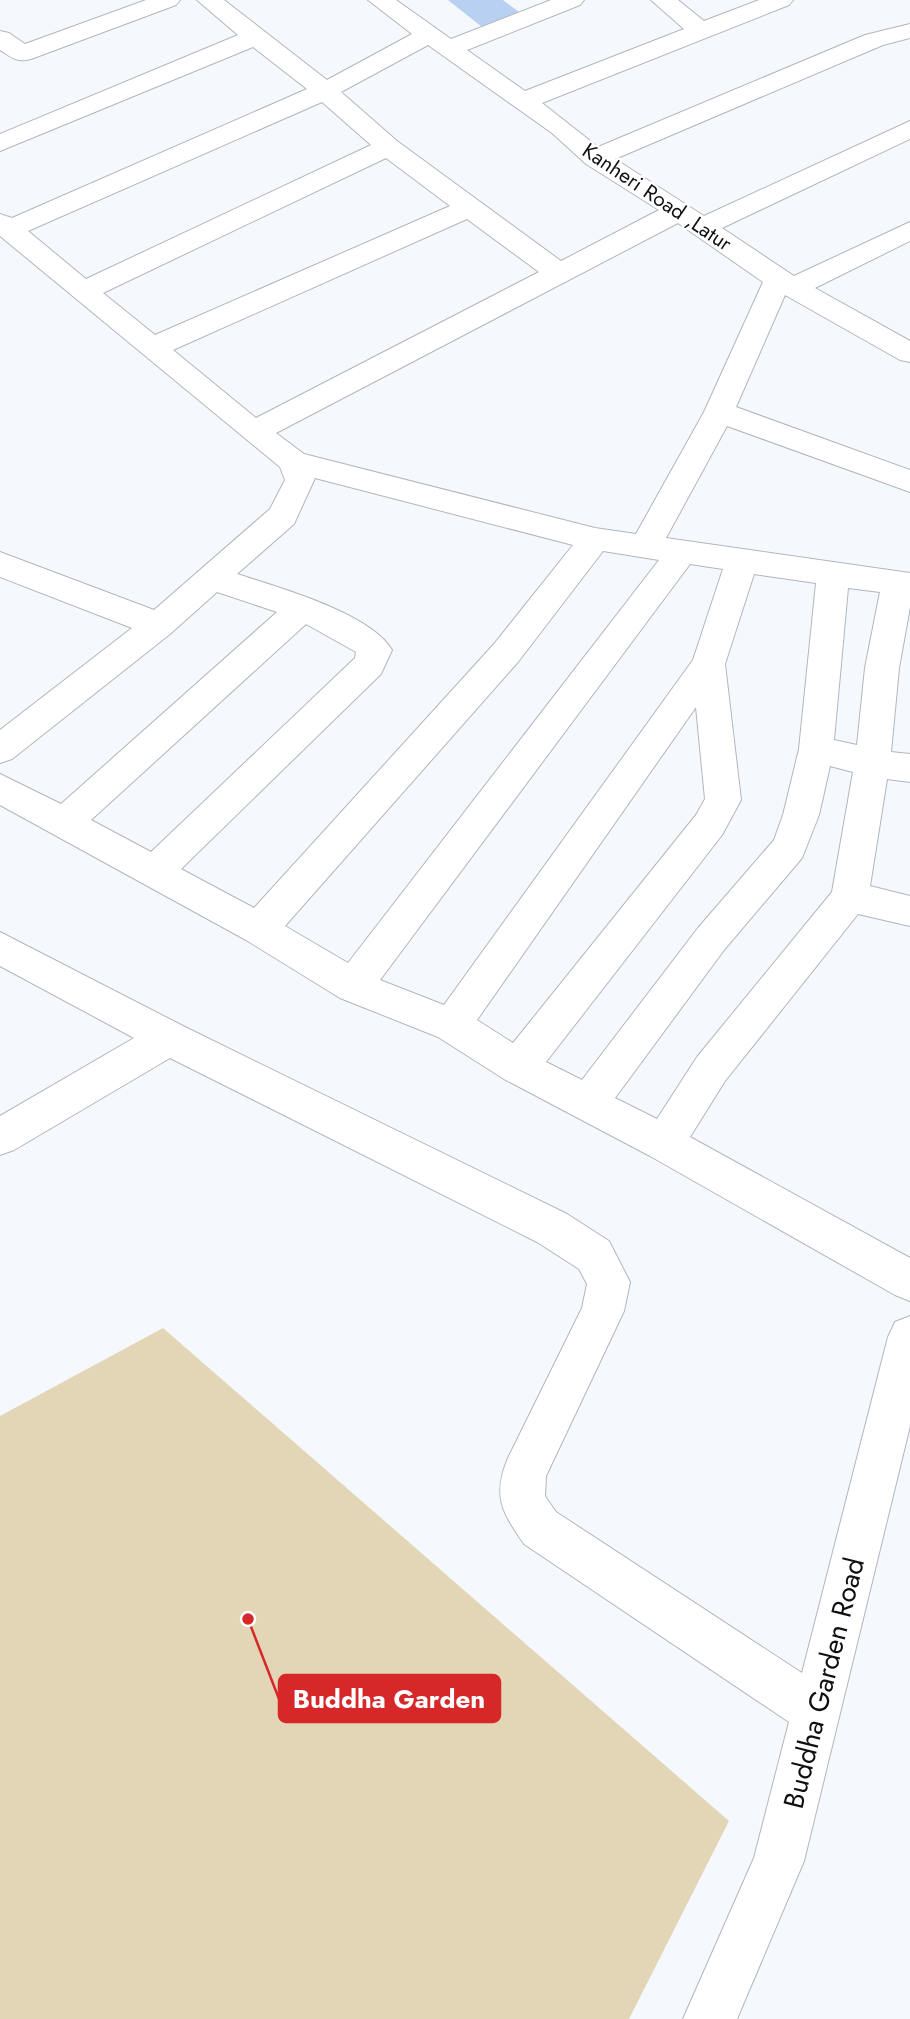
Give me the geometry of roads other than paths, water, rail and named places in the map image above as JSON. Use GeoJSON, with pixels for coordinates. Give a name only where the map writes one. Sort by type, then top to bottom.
{"type":"FeatureCollection","features":[{"type":"Feature","properties":{"kind":"street"},"geometry":{"type":"LineString","coordinates":[[0,38],[22,54],[168,0]]}},
{"type":"Feature","properties":{"kind":"street"},"geometry":{"type":"LineString","coordinates":[[209,0],[325,91],[388,147],[557,272]]}},
{"type":"Feature","properties":{"kind":"street","name":"Kanheri Road ,Latur"},"geometry":{"type":"LineString","coordinates":[[380,0],[561,128],[596,158],[785,284],[910,353]]}},
{"type":"Feature","properties":{"kind":"street"},"geometry":{"type":"LineString","coordinates":[[572,0],[440,41],[4,225],[294,462],[595,539],[904,585],[896,670],[872,763],[850,897],[711,1069],[664,1143]]}},
{"type":"Feature","properties":{"kind":"street"},"geometry":{"type":"LineString","coordinates":[[663,0],[701,31]]}},
{"type":"Feature","properties":{"kind":"street"},"geometry":{"type":"LineString","coordinates":[[523,101],[781,0]]}},
{"type":"Feature","properties":{"kind":"street"},"geometry":{"type":"LineString","coordinates":[[596,158],[874,40],[910,31]]}},
{"type":"Feature","properties":{"kind":"street"},"geometry":{"type":"LineString","coordinates":[[0,143],[257,36]]}},
{"type":"Feature","properties":{"kind":"street"},"geometry":{"type":"LineString","coordinates":[[703,228],[910,129]]}},
{"type":"Feature","properties":{"kind":"street"},"geometry":{"type":"LineString","coordinates":[[83,291],[388,147]]}},
{"type":"Feature","properties":{"kind":"street"},"geometry":{"type":"LineString","coordinates":[[152,348],[471,207]]}},
{"type":"Feature","properties":{"kind":"street"},"geometry":{"type":"LineString","coordinates":[[254,432],[557,272],[679,211]]}},
{"type":"Feature","properties":{"kind":"street"},"geometry":{"type":"LineString","coordinates":[[645,547],[785,284],[910,230]]}},
{"type":"Feature","properties":{"kind":"street"},"geometry":{"type":"LineString","coordinates":[[719,412],[910,481]]}},
{"type":"Feature","properties":{"kind":"street"},"geometry":{"type":"LineString","coordinates":[[0,749],[158,625],[283,516],[300,480],[294,462]]}},
{"type":"Feature","properties":{"kind":"street"},"geometry":{"type":"LineString","coordinates":[[259,929],[506,653],[595,539]]}},
{"type":"Feature","properties":{"kind":"street"},"geometry":{"type":"LineString","coordinates":[[353,986],[682,552]]}},
{"type":"Feature","properties":{"kind":"street"},"geometry":{"type":"LineString","coordinates":[[452,1025],[708,664],[742,560]]}},
{"type":"Feature","properties":{"kind":"street"},"geometry":{"type":"LineString","coordinates":[[0,564],[158,625]]}},
{"type":"Feature","properties":{"kind":"street"},"geometry":{"type":"LineString","coordinates":[[588,1104],[711,939],[789,848],[801,815],[816,749],[834,575]]}},
{"type":"Feature","properties":{"kind":"street"},"geometry":{"type":"LineString","coordinates":[[155,871],[360,674],[374,657],[374,650],[368,643],[303,608],[212,578]]}},
{"type":"Feature","properties":{"kind":"street"},"geometry":{"type":"LineString","coordinates":[[65,822],[303,608]]}},
{"type":"Feature","properties":{"kind":"street"},"geometry":{"type":"LineString","coordinates":[[518,1066],[709,825],[723,800],[708,664]]}},
{"type":"Feature","properties":{"kind":"street"},"geometry":{"type":"LineString","coordinates":[[816,749],[872,763],[910,768]]}},
{"type":"Feature","properties":{"kind":"street"},"geometry":{"type":"LineString","coordinates":[[0,788],[259,929],[353,986],[452,1025],[518,1066],[664,1143],[910,1281]]}},
{"type":"Feature","properties":{"kind":"street"},"geometry":{"type":"LineString","coordinates":[[850,897],[910,911]]}},
{"type":"Feature","properties":{"kind":"street"},"geometry":{"type":"LineString","coordinates":[[0,948],[169,1038],[552,1227],[594,1255],[609,1282],[603,1311],[524,1474],[522,1502],[540,1528],[816,1711]]}},
{"type":"Feature","properties":{"kind":"street"},"geometry":{"type":"LineString","coordinates":[[0,1138],[169,1038]]}},
{"type":"Feature","properties":{"kind":"street","name":"Buddha Garden Road"},"geometry":{"type":"LineString","coordinates":[[710,2019],[779,1861],[910,1337]]}},
{"type":"Feature","properties":{"kind":"place","name":"Buddha Garden"},"geometry":{"type":"Point","coordinates":[248,1619]}}]}
